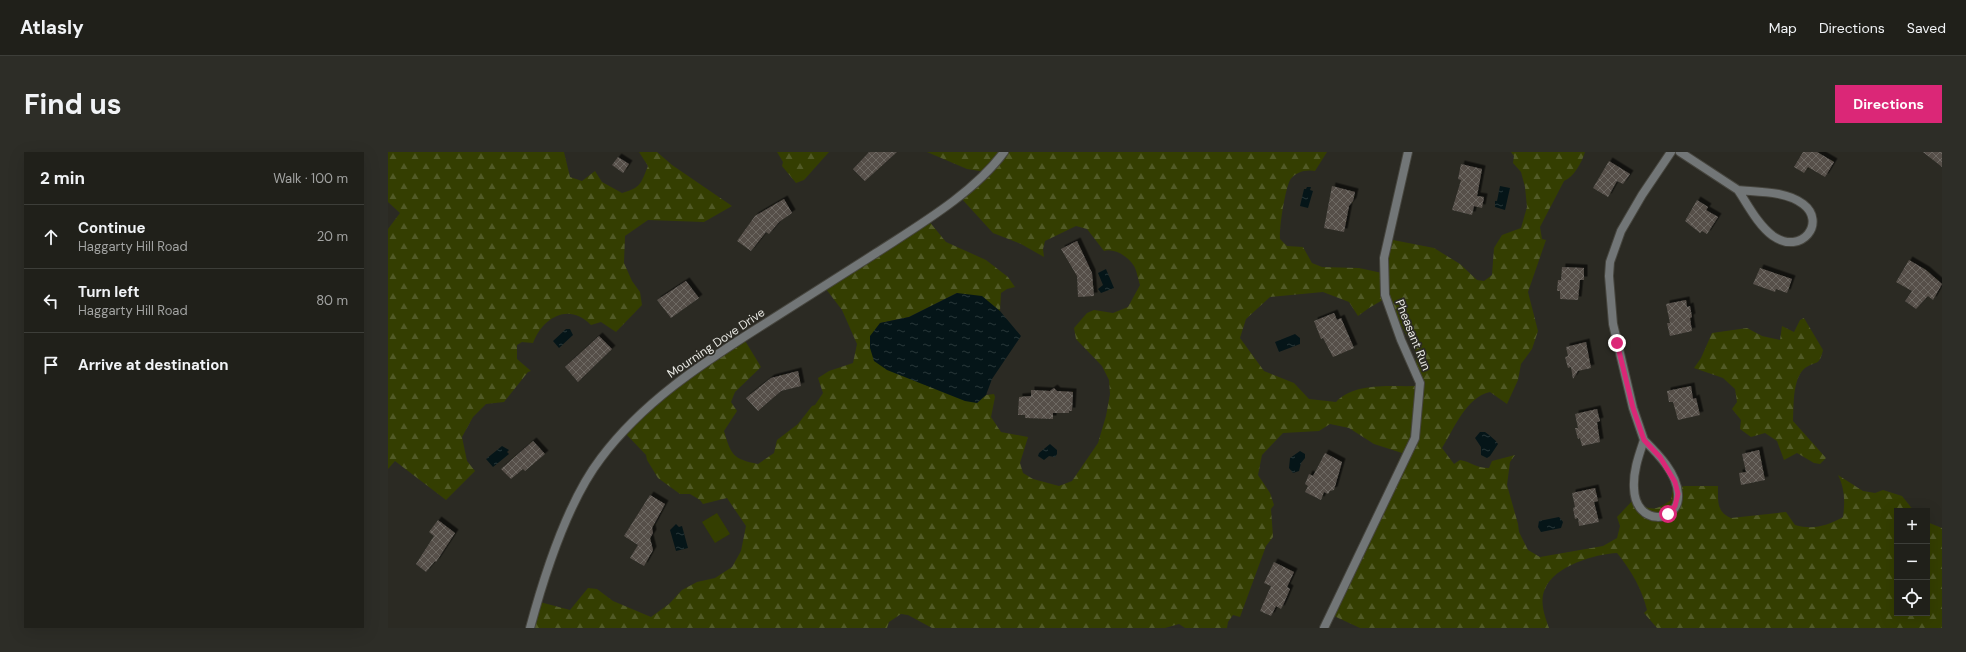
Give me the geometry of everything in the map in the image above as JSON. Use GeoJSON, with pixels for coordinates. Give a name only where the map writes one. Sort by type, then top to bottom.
{"type":"FeatureCollection","features":[{"type":"Feature","properties":{"kind":"street","name":"Mourning Dove Drive"},"geometry":{"type":"LineString","coordinates":[[530,628],[542,588],[577,498],[600,459],[632,424],[670,390],[714,356],[886,246],[964,193],[988,172],[1004,152]]}},
{"type":"Feature","properties":{"kind":"street","name":"Pheasant Run"},"geometry":{"type":"LineString","coordinates":[[1324,628],[1416,438],[1420,384],[1401,340],[1385,295],[1384,258],[1396,210],[1402,173],[1408,152]]}},
{"type":"Feature","properties":{"kind":"street"},"geometry":{"type":"LineString","coordinates":[[1644,440],[1638,460],[1634,488],[1636,501],[1640,509],[1647,515],[1657,518],[1668,514],[1675,506],[1678,494],[1670,470],[1644,440],[1633,408],[1613,324],[1610,304],[1610,262],[1621,231],[1642,195],[1671,152]]}},
{"type":"Feature","properties":{"kind":"street"},"geometry":{"type":"LineString","coordinates":[[1680,152],[1738,190],[1756,218],[1773,236],[1790,243],[1802,240],[1810,232],[1813,222],[1810,211],[1804,204],[1776,193],[1738,190]]}},
{"type":"Feature","properties":{"kind":"green space"},"geometry":{"type":"Polygon","coordinates":[[[388,152],[564,152],[570,177],[582,181],[595,171],[602,182],[622,193],[637,187],[644,177],[648,166],[639,152],[657,152],[672,165],[732,206],[704,222],[648,220],[625,236],[624,263],[632,281],[640,292],[642,305],[616,332],[601,322],[591,325],[583,318],[574,314],[566,314],[550,320],[543,326],[533,343],[522,342],[517,345],[517,359],[531,371],[528,372],[504,402],[486,404],[473,417],[462,437],[467,461],[475,471],[446,500],[395,461],[388,469],[388,229],[400,213],[388,202],[388,152]]]}},
{"type":"Feature","properties":{"kind":"green space"},"geometry":{"type":"Polygon","coordinates":[[[777,152],[829,152],[804,180],[796,183],[782,166],[783,162],[777,152]]]}},
{"type":"Feature","properties":{"kind":"green space"},"geometry":{"type":"Polygon","coordinates":[[[927,152],[1327,152],[1315,171],[1308,170],[1301,172],[1292,177],[1290,180],[1284,200],[1280,234],[1280,239],[1287,246],[1303,247],[1312,263],[1322,267],[1359,268],[1382,273],[1391,242],[1393,240],[1434,248],[1460,264],[1477,280],[1484,281],[1492,275],[1494,248],[1502,235],[1521,228],[1527,207],[1525,187],[1521,172],[1513,163],[1514,156],[1511,152],[1585,152],[1577,169],[1568,179],[1564,181],[1540,227],[1542,239],[1546,240],[1528,292],[1538,331],[1532,349],[1521,364],[1518,380],[1507,404],[1490,392],[1474,400],[1456,423],[1442,448],[1454,464],[1460,460],[1480,467],[1489,468],[1492,461],[1515,455],[1510,462],[1507,485],[1519,532],[1528,550],[1540,557],[1603,546],[1617,538],[1620,526],[1617,517],[1634,499],[1648,508],[1660,507],[1671,500],[1673,488],[1685,486],[1718,486],[1718,501],[1720,509],[1731,518],[1786,512],[1795,525],[1808,527],[1826,525],[1843,517],[1844,496],[1838,475],[1863,491],[1875,493],[1883,490],[1902,496],[1912,508],[1894,508],[1894,616],[1930,616],[1930,523],[1942,528],[1942,628],[1657,628],[1644,613],[1647,610],[1639,587],[1627,566],[1617,553],[1598,556],[1576,563],[1557,574],[1550,581],[1543,594],[1543,609],[1549,628],[1360,628],[1334,616],[1334,613],[1402,453],[1374,444],[1349,428],[1330,424],[1319,431],[1283,433],[1262,455],[1258,475],[1270,493],[1274,505],[1271,509],[1273,537],[1266,546],[1240,617],[1233,615],[1228,622],[1227,628],[1185,628],[1179,624],[1165,628],[932,628],[908,615],[901,614],[889,622],[887,628],[532,628],[540,602],[570,610],[588,588],[597,589],[613,601],[651,617],[669,604],[682,590],[697,582],[715,578],[732,567],[741,551],[746,526],[727,498],[703,504],[700,500],[690,494],[680,494],[658,478],[647,460],[646,455],[626,434],[627,429],[672,388],[744,339],[761,367],[735,392],[731,402],[737,411],[724,431],[731,451],[738,458],[758,464],[774,453],[777,440],[798,424],[812,406],[815,405],[823,393],[818,378],[829,371],[853,363],[857,344],[842,310],[826,289],[928,220],[946,242],[986,260],[1008,277],[1015,287],[1007,289],[1001,293],[1000,311],[957,293],[909,317],[880,323],[977,403],[986,395],[994,394],[995,397],[991,417],[1001,432],[1028,437],[1020,463],[1023,473],[1033,479],[1059,486],[1072,481],[1098,443],[1106,416],[1110,394],[1109,380],[1102,366],[1076,339],[1074,328],[1087,313],[1094,310],[1113,313],[1128,307],[1140,285],[1136,270],[1125,256],[1108,250],[1104,251],[1087,229],[1076,226],[1045,241],[1043,249],[1044,257],[1021,244],[993,233],[961,198],[986,172],[967,169],[927,152]],[[1323,292],[1270,297],[1246,319],[1240,338],[1264,371],[1294,383],[1309,399],[1336,402],[1353,391],[1363,388],[1417,386],[1416,352],[1386,298],[1358,316],[1349,302],[1323,292]]]}},
{"type":"Feature","properties":{"kind":"green space"},"geometry":{"type":"Polygon","coordinates":[[[1804,318],[1823,350],[1819,361],[1805,368],[1798,379],[1794,393],[1793,421],[1826,458],[1820,464],[1814,463],[1797,453],[1784,460],[1777,441],[1765,433],[1751,437],[1740,429],[1741,420],[1732,409],[1737,402],[1735,389],[1723,378],[1694,368],[1701,358],[1712,333],[1747,328],[1762,336],[1780,340],[1782,326],[1794,332],[1800,320],[1804,318]]]}},
{"type":"Feature","properties":{"kind":"green space"},"geometry":{"type":"Polygon","coordinates":[[[717,513],[730,534],[715,543],[702,522],[717,513]]]}},
{"type":"Feature","properties":{"kind":"water"},"geometry":{"type":"Polygon","coordinates":[[[1500,186],[1510,188],[1505,210],[1495,207],[1495,201],[1497,201],[1500,186]]]}},
{"type":"Feature","properties":{"kind":"water"},"geometry":{"type":"Polygon","coordinates":[[[1311,187],[1310,190],[1313,191],[1308,208],[1300,206],[1304,189],[1311,187]]]}},
{"type":"Feature","properties":{"kind":"water"},"geometry":{"type":"Polygon","coordinates":[[[1106,269],[1114,288],[1101,293],[1098,289],[1103,285],[1098,273],[1106,269]]]}},
{"type":"Feature","properties":{"kind":"water"},"geometry":{"type":"Polygon","coordinates":[[[957,293],[982,296],[1000,311],[1021,336],[992,379],[986,395],[977,403],[965,401],[887,370],[874,361],[870,348],[870,336],[880,323],[909,317],[957,293]]]}},
{"type":"Feature","properties":{"kind":"water"},"geometry":{"type":"Polygon","coordinates":[[[566,329],[570,329],[573,335],[559,348],[553,341],[566,329]]]}},
{"type":"Feature","properties":{"kind":"water"},"geometry":{"type":"Polygon","coordinates":[[[1295,334],[1300,338],[1300,344],[1279,352],[1275,342],[1295,334]]]}},
{"type":"Feature","properties":{"kind":"water"},"geometry":{"type":"Polygon","coordinates":[[[1480,432],[1485,432],[1498,444],[1487,458],[1481,455],[1481,447],[1475,438],[1480,432]]]}},
{"type":"Feature","properties":{"kind":"water"},"geometry":{"type":"Polygon","coordinates":[[[1050,444],[1057,450],[1057,454],[1055,457],[1049,456],[1044,460],[1038,456],[1039,453],[1050,444]]]}},
{"type":"Feature","properties":{"kind":"water"},"geometry":{"type":"Polygon","coordinates":[[[502,446],[509,450],[507,452],[509,454],[493,467],[486,459],[502,446]]]}},
{"type":"Feature","properties":{"kind":"water"},"geometry":{"type":"Polygon","coordinates":[[[1300,451],[1305,454],[1305,458],[1301,463],[1299,471],[1293,473],[1289,468],[1290,458],[1300,451]]]}},
{"type":"Feature","properties":{"kind":"water"},"geometry":{"type":"Polygon","coordinates":[[[1559,517],[1563,522],[1561,528],[1541,532],[1538,527],[1539,521],[1559,517]]]}},
{"type":"Feature","properties":{"kind":"water"},"geometry":{"type":"Polygon","coordinates":[[[676,524],[679,527],[682,526],[688,548],[676,551],[670,530],[676,524]]]}},
{"type":"Feature","properties":{"kind":"building"},"geometry":{"type":"Polygon","coordinates":[[[869,152],[897,152],[865,181],[853,169],[869,152]]]}},
{"type":"Feature","properties":{"kind":"building"},"geometry":{"type":"Polygon","coordinates":[[[1803,152],[1817,152],[1834,162],[1825,177],[1808,167],[1804,173],[1794,167],[1803,152]]]}},
{"type":"Feature","properties":{"kind":"building"},"geometry":{"type":"Polygon","coordinates":[[[1923,152],[1942,152],[1942,167],[1923,152]]]}},
{"type":"Feature","properties":{"kind":"building"},"geometry":{"type":"Polygon","coordinates":[[[618,157],[629,164],[623,173],[612,165],[618,157]]]}},
{"type":"Feature","properties":{"kind":"building"},"geometry":{"type":"Polygon","coordinates":[[[1609,161],[1630,174],[1623,184],[1617,181],[1608,197],[1593,188],[1609,161]]]}},
{"type":"Feature","properties":{"kind":"building"},"geometry":{"type":"Polygon","coordinates":[[[1461,164],[1482,169],[1477,196],[1484,197],[1482,208],[1474,206],[1472,215],[1452,210],[1461,180],[1458,179],[1461,164]]]}},
{"type":"Feature","properties":{"kind":"building"},"geometry":{"type":"Polygon","coordinates":[[[1332,186],[1355,192],[1353,201],[1349,206],[1344,232],[1324,228],[1332,186]]]}},
{"type":"Feature","properties":{"kind":"building"},"geometry":{"type":"Polygon","coordinates":[[[784,199],[792,213],[779,222],[769,234],[766,232],[751,251],[737,241],[755,216],[784,199]]]}},
{"type":"Feature","properties":{"kind":"building"},"geometry":{"type":"Polygon","coordinates":[[[1697,200],[1708,207],[1706,210],[1718,217],[1707,234],[1702,231],[1700,233],[1685,221],[1697,200]]]}},
{"type":"Feature","properties":{"kind":"building"},"geometry":{"type":"Polygon","coordinates":[[[1077,241],[1092,273],[1094,296],[1078,297],[1077,276],[1061,249],[1077,241]]]}},
{"type":"Feature","properties":{"kind":"building"},"geometry":{"type":"Polygon","coordinates":[[[1909,260],[1926,270],[1942,284],[1933,300],[1928,296],[1916,309],[1905,301],[1912,291],[1896,282],[1909,260]]]}},
{"type":"Feature","properties":{"kind":"building"},"geometry":{"type":"Polygon","coordinates":[[[1562,267],[1584,268],[1584,280],[1580,280],[1578,300],[1560,299],[1560,291],[1557,291],[1558,280],[1561,280],[1562,267]]]}},
{"type":"Feature","properties":{"kind":"building"},"geometry":{"type":"Polygon","coordinates":[[[1760,268],[1792,279],[1787,293],[1776,289],[1775,292],[1753,284],[1760,268]]]}},
{"type":"Feature","properties":{"kind":"building"},"geometry":{"type":"Polygon","coordinates":[[[686,281],[699,298],[671,318],[657,300],[686,281]]]}},
{"type":"Feature","properties":{"kind":"building"},"geometry":{"type":"Polygon","coordinates":[[[1686,300],[1687,307],[1690,306],[1692,331],[1670,336],[1667,323],[1670,323],[1666,304],[1686,300]]]}},
{"type":"Feature","properties":{"kind":"building"},"geometry":{"type":"Polygon","coordinates":[[[1334,313],[1337,320],[1341,318],[1354,348],[1333,357],[1323,338],[1321,339],[1314,321],[1334,313]]]}},
{"type":"Feature","properties":{"kind":"building"},"geometry":{"type":"Polygon","coordinates":[[[599,336],[612,349],[578,382],[565,367],[599,336]]]}},
{"type":"Feature","properties":{"kind":"building"},"geometry":{"type":"Polygon","coordinates":[[[1586,342],[1591,368],[1578,371],[1573,379],[1571,367],[1568,368],[1565,357],[1568,356],[1566,347],[1586,342]]]}},
{"type":"Feature","properties":{"kind":"building"},"geometry":{"type":"Polygon","coordinates":[[[798,371],[801,386],[781,391],[758,411],[746,398],[771,378],[798,371]]]}},
{"type":"Feature","properties":{"kind":"building"},"geometry":{"type":"Polygon","coordinates":[[[1691,386],[1693,399],[1696,398],[1700,415],[1678,420],[1673,402],[1669,402],[1667,391],[1691,386]]]}},
{"type":"Feature","properties":{"kind":"building"},"geometry":{"type":"Polygon","coordinates":[[[1054,388],[1057,391],[1073,392],[1072,411],[1069,411],[1069,413],[1053,413],[1053,419],[1025,418],[1025,415],[1018,415],[1019,397],[1031,396],[1031,390],[1050,391],[1054,388]]]}},
{"type":"Feature","properties":{"kind":"building"},"geometry":{"type":"Polygon","coordinates":[[[1597,409],[1600,421],[1597,422],[1600,442],[1582,446],[1575,428],[1578,428],[1575,414],[1597,409]]]}},
{"type":"Feature","properties":{"kind":"building"},"geometry":{"type":"Polygon","coordinates":[[[533,441],[545,454],[525,471],[523,469],[511,479],[501,469],[533,441]]]}},
{"type":"Feature","properties":{"kind":"building"},"geometry":{"type":"Polygon","coordinates":[[[1759,450],[1765,480],[1741,485],[1739,473],[1746,472],[1742,454],[1759,450]]]}},
{"type":"Feature","properties":{"kind":"building"},"geometry":{"type":"Polygon","coordinates":[[[1325,453],[1342,462],[1334,490],[1330,491],[1328,494],[1324,492],[1321,500],[1305,492],[1308,486],[1305,484],[1309,474],[1313,476],[1325,453]]]}},
{"type":"Feature","properties":{"kind":"building"},"geometry":{"type":"Polygon","coordinates":[[[1595,488],[1598,501],[1594,502],[1599,522],[1579,526],[1578,518],[1575,519],[1573,508],[1575,507],[1572,493],[1595,488]]]}},
{"type":"Feature","properties":{"kind":"building"},"geometry":{"type":"Polygon","coordinates":[[[650,495],[665,504],[652,528],[653,533],[650,538],[653,550],[644,566],[630,558],[638,545],[624,536],[650,495]]]}},
{"type":"Feature","properties":{"kind":"building"},"geometry":{"type":"Polygon","coordinates":[[[438,520],[455,533],[436,562],[435,561],[426,572],[416,564],[434,536],[429,532],[438,520]]]}},
{"type":"Feature","properties":{"kind":"building"},"geometry":{"type":"Polygon","coordinates":[[[1274,562],[1294,572],[1287,587],[1290,589],[1281,609],[1276,606],[1271,616],[1260,611],[1271,586],[1264,583],[1274,562]]]}},
{"type":"Feature","properties":{"kind":"route"},"geometry":{"type":"LineString","coordinates":[[1617,343],[1633,408],[1644,440],[1670,470],[1675,482],[1678,494],[1675,506],[1668,514]]}}]}
